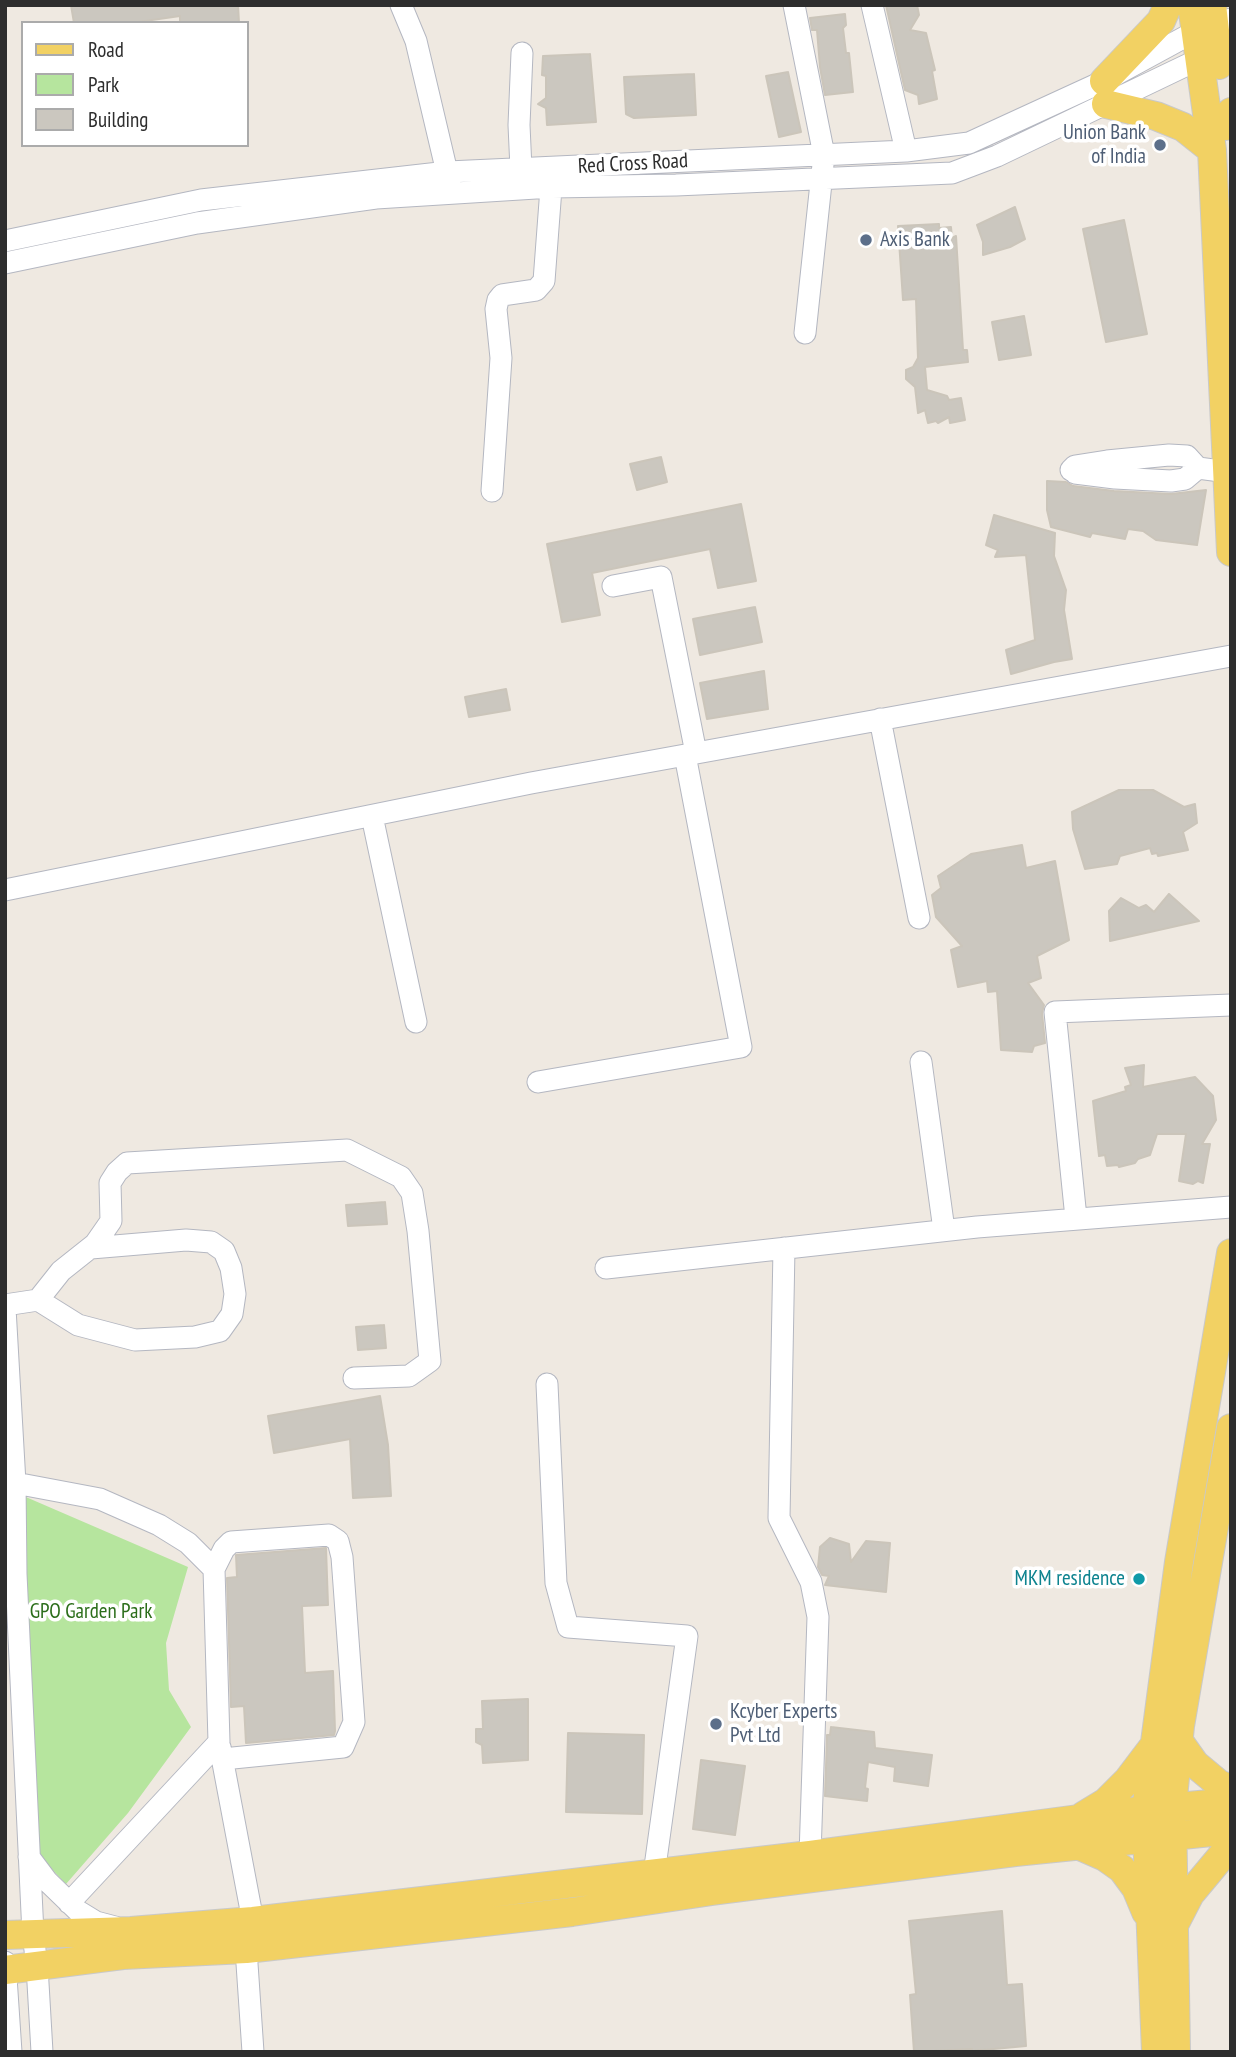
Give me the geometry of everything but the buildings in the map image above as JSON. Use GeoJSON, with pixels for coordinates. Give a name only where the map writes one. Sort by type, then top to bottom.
{"type":"FeatureCollection","features":[{"type":"Feature","properties":{"kind":"main road"},"geometry":{"type":"LineString","coordinates":[[1168,5],[1161,21],[1105,93],[1183,127],[1223,129]]}},
{"type":"Feature","properties":{"kind":"main road"},"geometry":{"type":"LineString","coordinates":[[1212,30],[1231,174]]}},
{"type":"Feature","properties":{"kind":"main road"},"geometry":{"type":"LineString","coordinates":[[1223,129],[1231,552]]}},
{"type":"Feature","properties":{"kind":"main road"},"geometry":{"type":"LineString","coordinates":[[1176,2052],[1162,1924],[1159,1809],[1167,1742],[1179,1562],[1223,1360],[1231,1253]]}},
{"type":"Feature","properties":{"kind":"main road"},"geometry":{"type":"LineString","coordinates":[[1079,1833],[1105,1802],[1167,1742],[1231,1428]]}},
{"type":"Feature","properties":{"kind":"main road"},"geometry":{"type":"LineString","coordinates":[[1167,1742],[1231,1790]]}},
{"type":"Feature","properties":{"kind":"main road"},"geometry":{"type":"LineString","coordinates":[[6,1967],[37,1966],[122,1955],[246,1949],[572,1912],[1015,1852],[1159,1809],[1231,1802]]}},
{"type":"Feature","properties":{"kind":"main road"},"geometry":{"type":"LineString","coordinates":[[5,1935],[131,1931],[253,1921],[810,1855],[1079,1833],[1159,1838],[1231,1830]]}},
{"type":"Feature","properties":{"kind":"main road"},"geometry":{"type":"LineString","coordinates":[[1079,1833],[1122,1869],[1162,1924],[1156,2052]]}},
{"type":"Feature","properties":{"kind":"main road"},"geometry":{"type":"LineString","coordinates":[[1162,1924],[1231,1845]]}},
{"type":"Feature","properties":{"kind":"street"},"geometry":{"type":"LineString","coordinates":[[401,5],[416,41],[460,182]]}},
{"type":"Feature","properties":{"kind":"street"},"geometry":{"type":"LineString","coordinates":[[794,5],[824,155],[805,333]]}},
{"type":"Feature","properties":{"kind":"street"},"geometry":{"type":"LineString","coordinates":[[872,5],[906,151]]}},
{"type":"Feature","properties":{"kind":"street","name":"Red Cross Road"},"geometry":{"type":"LineString","coordinates":[[8,252],[201,200],[511,176],[821,180],[952,173],[997,156],[1212,30]]}},
{"type":"Feature","properties":{"kind":"street"},"geometry":{"type":"LineString","coordinates":[[511,176],[519,125],[522,53]]}},
{"type":"Feature","properties":{"kind":"street","name":"Red Cross Road"},"geometry":{"type":"LineString","coordinates":[[552,177],[906,151],[969,143],[1105,93]]}},
{"type":"Feature","properties":{"kind":"street"},"geometry":{"type":"LineString","coordinates":[[492,491],[501,358],[496,309],[502,295],[536,290],[544,281],[552,177]]}},
{"type":"Feature","properties":{"kind":"street"},"geometry":{"type":"LineString","coordinates":[[1198,468],[1185,479],[1171,481],[1076,474],[1071,470],[1075,466],[1107,461],[1170,455],[1187,456],[1198,468],[1228,472]]}},
{"type":"Feature","properties":{"kind":"street"},"geometry":{"type":"LineString","coordinates":[[538,1082],[741,1047],[661,577],[613,586]]}},
{"type":"Feature","properties":{"kind":"street"},"geometry":{"type":"LineString","coordinates":[[5,890],[691,754],[1231,656]]}},
{"type":"Feature","properties":{"kind":"street"},"geometry":{"type":"LineString","coordinates":[[880,719],[919,918]]}},
{"type":"Feature","properties":{"kind":"street"},"geometry":{"type":"LineString","coordinates":[[372,816],[416,1023]]}},
{"type":"Feature","properties":{"kind":"street"},"geometry":{"type":"LineString","coordinates":[[1076,1218],[1055,1012],[1231,1005]]}},
{"type":"Feature","properties":{"kind":"street"},"geometry":{"type":"LineString","coordinates":[[921,1062],[944,1230]]}},
{"type":"Feature","properties":{"kind":"street"},"geometry":{"type":"LineString","coordinates":[[42,2052],[29,1857],[16,1574],[15,1482],[5,1306],[38,1300],[61,1271],[91,1248],[111,1221],[110,1183],[127,1163],[347,1150],[401,1178],[412,1193],[430,1361],[409,1376],[354,1378]]}},
{"type":"Feature","properties":{"kind":"street"},"geometry":{"type":"LineString","coordinates":[[606,1269],[944,1230],[1231,1207]]}},
{"type":"Feature","properties":{"kind":"street"},"geometry":{"type":"LineString","coordinates":[[38,1300],[78,1325],[135,1340],[195,1337],[220,1331],[232,1314],[235,1294],[231,1268],[224,1251],[211,1241],[186,1240],[91,1248]]}},
{"type":"Feature","properties":{"kind":"street"},"geometry":{"type":"LineString","coordinates":[[784,1248],[779,1518],[811,1582],[818,1617],[810,1855]]}},
{"type":"Feature","properties":{"kind":"street"},"geometry":{"type":"LineString","coordinates":[[547,1384],[556,1583],[568,1627],[687,1636],[654,1874]]}},
{"type":"Feature","properties":{"kind":"street"},"geometry":{"type":"LineString","coordinates":[[15,1482],[100,1499],[159,1525],[188,1543],[214,1569]]}},
{"type":"Feature","properties":{"kind":"street"},"geometry":{"type":"LineString","coordinates":[[69,1903],[221,1750],[344,1747],[354,1722],[342,1557],[338,1541],[329,1535],[231,1542],[224,1549],[214,1569],[221,1750],[253,1921],[246,1949],[253,2052]]}},
{"type":"Feature","properties":{"kind":"street"},"geometry":{"type":"LineString","coordinates":[[29,1857],[47,1881],[69,1903],[96,1922],[131,1931]]}},
{"type":"Feature","properties":{"kind":"street"},"geometry":{"type":"LineString","coordinates":[[6,1967],[11,2052]]}},
{"type":"Feature","properties":{"kind":"green space","name":"GPO Garden Park"},"geometry":{"type":"Polygon","coordinates":[[[5,1488],[188,1567],[166,1643],[169,1690],[191,1727],[128,1813],[66,1884],[44,1861],[25,1830],[5,1488]]]}},
{"type":"Feature","properties":{"kind":"place","name":"Union Bank of India"},"geometry":{"type":"Point","coordinates":[1160,145]}},
{"type":"Feature","properties":{"kind":"place","name":"Axis Bank"},"geometry":{"type":"Point","coordinates":[866,240]}},
{"type":"Feature","properties":{"kind":"place","name":"MKM residence"},"geometry":{"type":"Point","coordinates":[1139,1579]}},
{"type":"Feature","properties":{"kind":"place","name":"Kcyber Experts Pvt Ltd"},"geometry":{"type":"Point","coordinates":[716,1724]}}]}
